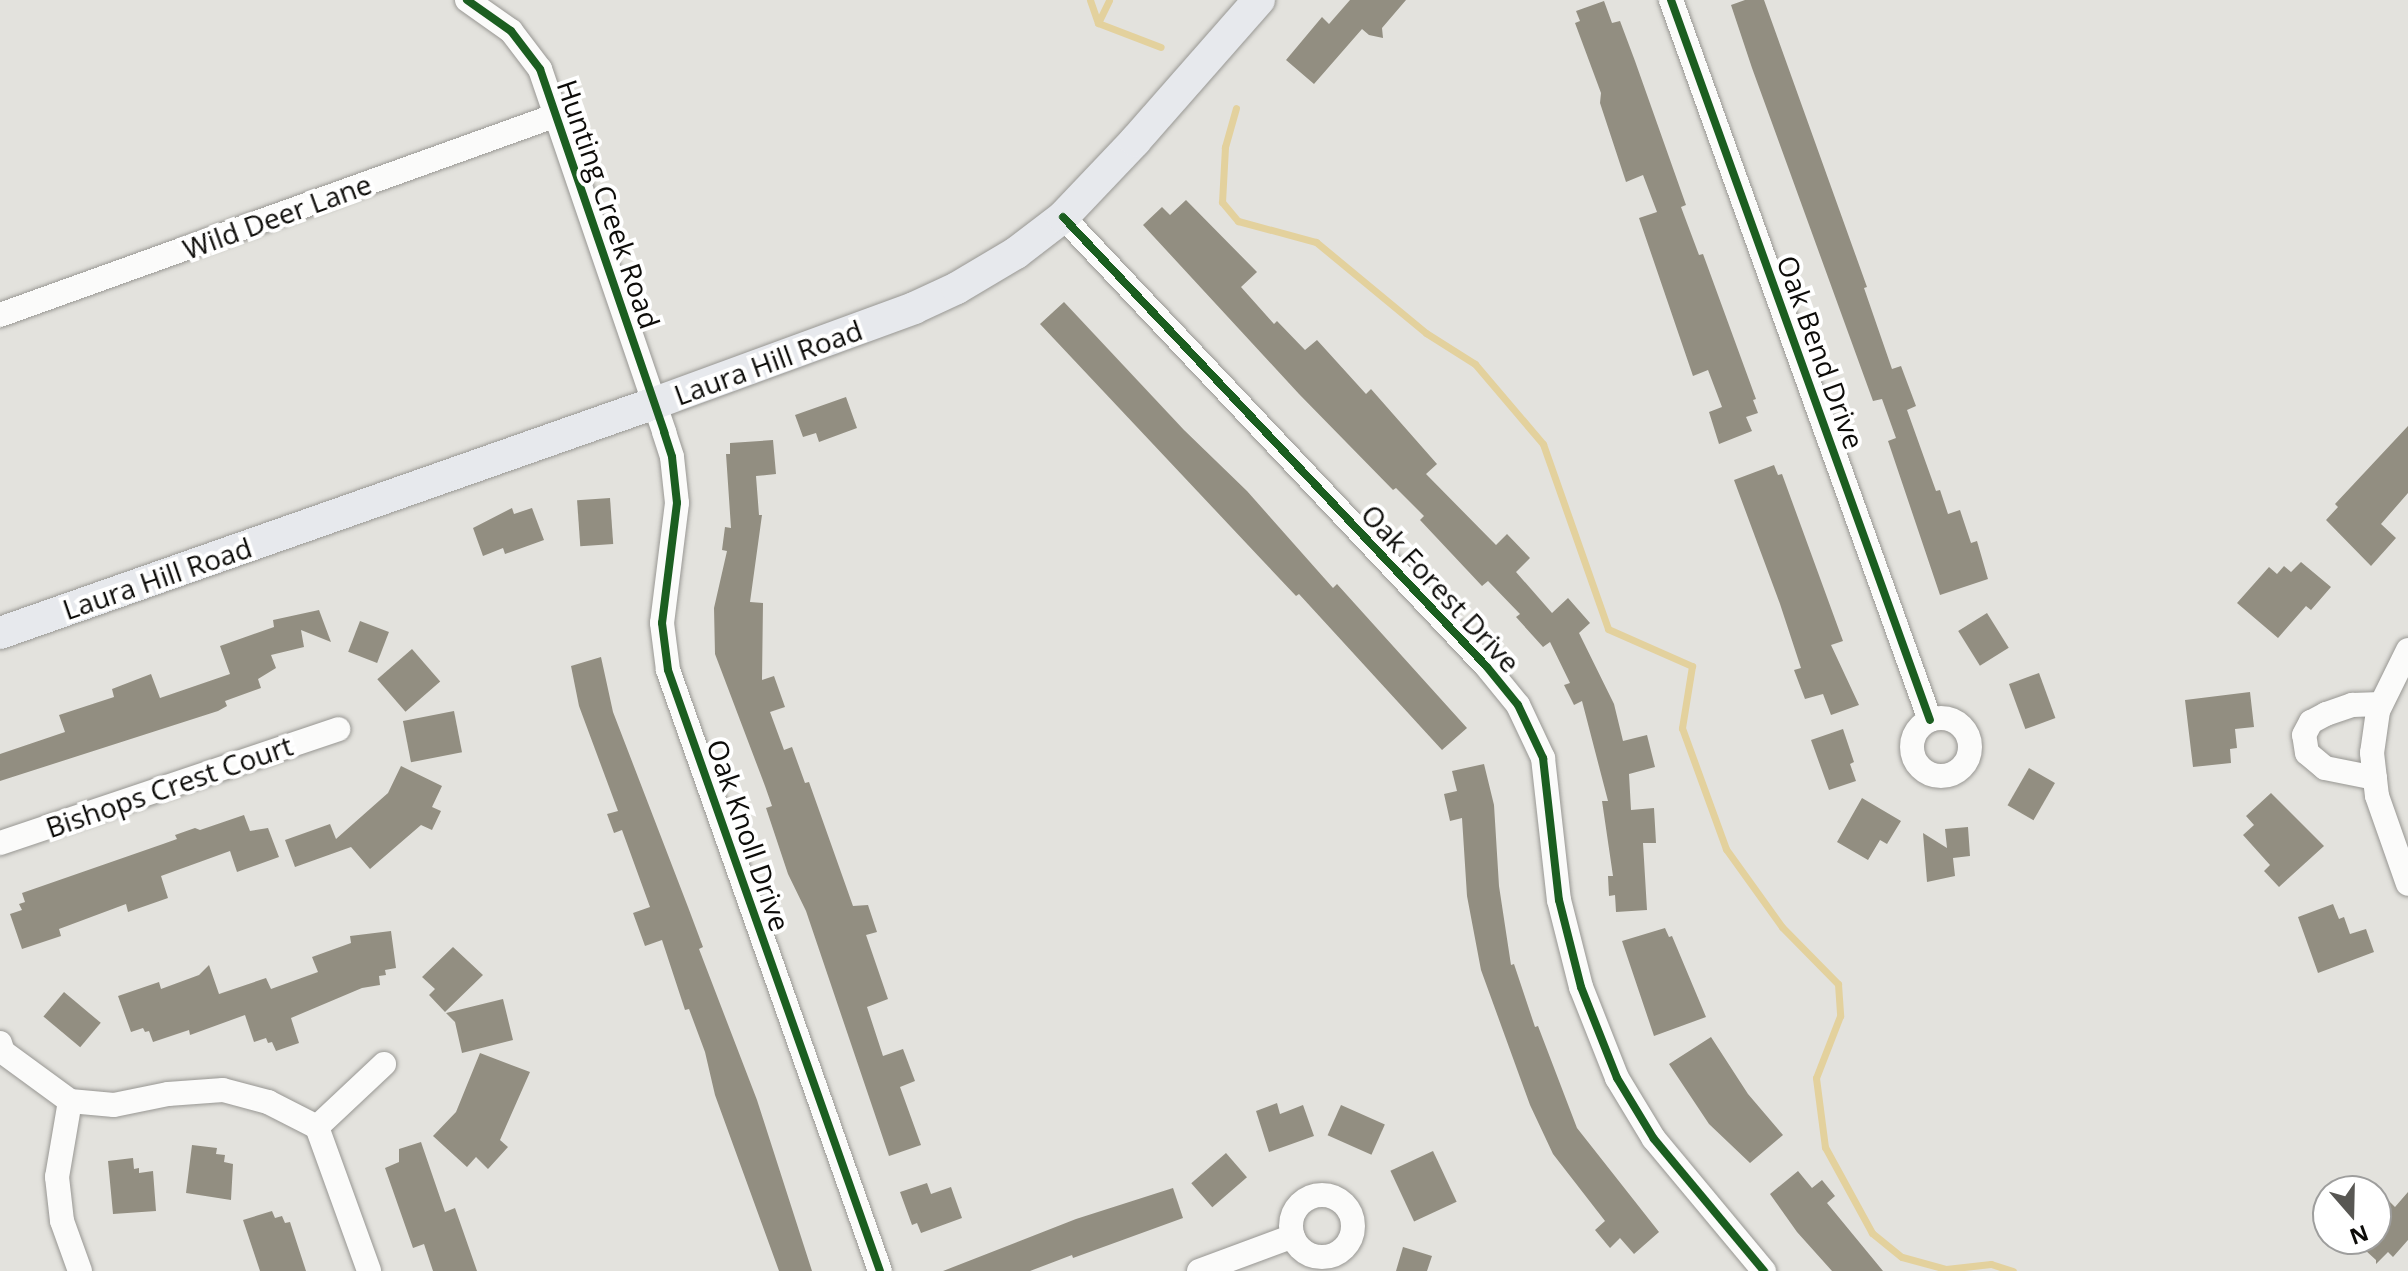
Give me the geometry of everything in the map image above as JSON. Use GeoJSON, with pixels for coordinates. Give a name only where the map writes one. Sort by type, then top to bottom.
{"type":"FeatureCollection","features":[{"type":"Feature","properties":{"kind":"main road","name":"Laura Hill Road"},"geometry":{"type":"LineString","coordinates":[[0,633],[655,403],[914,308],[1016,253],[1063,217],[1135,141],[1259,0]]}},
{"type":"Feature","properties":{"kind":"street","name":"Hunting Creek Road"},"geometry":{"type":"LineString","coordinates":[[467,0],[511,31],[540,69],[655,403]]}},
{"type":"Feature","properties":{"kind":"street","name":"Oak Bend Drive"},"geometry":{"type":"LineString","coordinates":[[1671,0],[1930,720]]}},
{"type":"Feature","properties":{"kind":"street","name":"Wild Deer Lane"},"geometry":{"type":"LineString","coordinates":[[0,315],[554,116]]}},
{"type":"Feature","properties":{"kind":"street","name":"Oak Forest Drive"},"geometry":{"type":"LineString","coordinates":[[1063,217],[1487,667],[1518,705],[1543,758],[1559,900],[1581,987],[1617,1078],[1654,1139],[1764,1271]]}},
{"type":"Feature","properties":{"kind":"street","name":"Oak Knoll Drive"},"geometry":{"type":"LineString","coordinates":[[655,403],[672,457],[677,503],[662,623],[668,670],[880,1271]]}},
{"type":"Feature","properties":{"kind":"street"},"geometry":{"type":"LineString","coordinates":[[2408,650],[2381,704],[2372,753],[2377,796],[2408,884]]}},
{"type":"Feature","properties":{"kind":"street"},"geometry":{"type":"LineString","coordinates":[[2375,778],[2325,768],[2307,753],[2304,735],[2311,722],[2326,714],[2352,705],[2381,704]]}},
{"type":"Feature","properties":{"kind":"street","name":"Bishops Crest Court"},"geometry":{"type":"LineString","coordinates":[[0,843],[338,729]]}},
{"type":"Feature","properties":{"kind":"street"},"geometry":{"type":"LineString","coordinates":[[0,1043],[3,1052],[70,1101],[114,1105],[168,1094],[223,1090],[268,1102],[317,1127],[369,1271]]}},
{"type":"Feature","properties":{"kind":"street"},"geometry":{"type":"LineString","coordinates":[[317,1127],[384,1064]]}},
{"type":"Feature","properties":{"kind":"street"},"geometry":{"type":"LineString","coordinates":[[70,1101],[57,1177],[62,1221],[80,1271]]}},
{"type":"Feature","properties":{"kind":"street"},"geometry":{"type":"LineString","coordinates":[[1199,1271],[1293,1236]]}},
{"type":"Feature","properties":{"kind":"building"},"geometry":{"type":"Polygon","coordinates":[[[1350,0],[1406,0],[1382,28],[1383,38],[1369,35],[1362,29],[1314,84],[1286,60],[1322,17],[1329,24],[1350,0]]]}},
{"type":"Feature","properties":{"kind":"building"},"geometry":{"type":"Polygon","coordinates":[[[1745,0],[1764,0],[1867,287],[1864,288],[1892,369],[1901,366],[1916,406],[1907,410],[1936,491],[1940,490],[1948,514],[1960,510],[1971,543],[1977,541],[1988,579],[1940,595],[1888,441],[1896,438],[1882,399],[1873,401],[1731,5],[1745,0]]]}},
{"type":"Feature","properties":{"kind":"building"},"geometry":{"type":"Polygon","coordinates":[[[1604,1],[1612,23],[1620,21],[1686,205],[1681,207],[1699,255],[1703,254],[1756,399],[1753,400],[1758,413],[1746,417],[1752,431],[1719,444],[1709,412],[1722,407],[1708,370],[1693,376],[1639,218],[1657,212],[1643,175],[1626,182],[1600,103],[1601,93],[1575,23],[1580,21],[1576,11],[1604,1]]]}},
{"type":"Feature","properties":{"kind":"building"},"geometry":{"type":"Polygon","coordinates":[[[1186,200],[1257,272],[1241,287],[1274,324],[1277,321],[1305,350],[1317,340],[1366,394],[1371,389],[1437,464],[1426,474],[1496,545],[1507,534],[1530,558],[1516,572],[1552,613],[1568,598],[1590,623],[1579,633],[1614,704],[1623,741],[1647,735],[1655,767],[1629,774],[1631,810],[1654,808],[1656,843],[1643,843],[1647,910],[1616,912],[1615,895],[1609,896],[1608,876],[1613,876],[1602,801],[1608,801],[1582,701],[1574,705],[1564,685],[1570,683],[1550,642],[1543,647],[1516,617],[1520,614],[1488,581],[1482,586],[1420,520],[1424,516],[1396,488],[1393,490],[1299,394],[1143,225],[1162,207],[1170,215],[1186,200]]]}},
{"type":"Feature","properties":{"kind":"building"},"geometry":{"type":"Polygon","coordinates":[[[1064,302],[1184,430],[1247,491],[1333,588],[1337,584],[1467,728],[1442,750],[1299,594],[1296,596],[1040,324],[1064,302]]]}},
{"type":"Feature","properties":{"kind":"building"},"geometry":{"type":"Polygon","coordinates":[[[846,397],[857,428],[819,442],[816,433],[803,437],[795,415],[846,397]]]}},
{"type":"Feature","properties":{"kind":"building"},"geometry":{"type":"Polygon","coordinates":[[[2408,426],[2408,493],[2381,524],[2396,538],[2371,566],[2326,520],[2338,507],[2335,504],[2408,426]]]}},
{"type":"Feature","properties":{"kind":"building"},"geometry":{"type":"Polygon","coordinates":[[[773,440],[776,474],[756,476],[759,515],[762,515],[750,602],[763,603],[762,680],[774,676],[785,707],[770,712],[784,750],[792,747],[805,783],[809,782],[853,906],[868,905],[877,932],[866,935],[888,999],[867,1007],[883,1056],[903,1049],[915,1081],[900,1087],[921,1145],[889,1156],[806,911],[788,874],[766,808],[772,806],[715,654],[714,608],[727,551],[722,550],[725,527],[731,528],[726,454],[730,454],[730,443],[773,440]]]}},
{"type":"Feature","properties":{"kind":"building"},"geometry":{"type":"Polygon","coordinates":[[[1774,465],[1778,475],[1782,474],[1843,641],[1831,645],[1859,705],[1831,715],[1823,694],[1805,699],[1794,670],[1801,668],[1734,480],[1774,465]]]}},
{"type":"Feature","properties":{"kind":"building"},"geometry":{"type":"Polygon","coordinates":[[[610,498],[613,544],[580,546],[577,500],[610,498]]]}},
{"type":"Feature","properties":{"kind":"building"},"geometry":{"type":"Polygon","coordinates":[[[512,508],[514,514],[532,508],[544,540],[505,554],[503,548],[483,556],[473,528],[512,508]]]}},
{"type":"Feature","properties":{"kind":"building"},"geometry":{"type":"Polygon","coordinates":[[[2301,562],[2331,587],[2311,610],[2306,606],[2278,638],[2237,603],[2269,567],[2277,574],[2284,566],[2291,572],[2301,562]]]}},
{"type":"Feature","properties":{"kind":"building"},"geometry":{"type":"Polygon","coordinates":[[[319,610],[331,642],[301,630],[304,647],[271,655],[276,668],[258,679],[261,688],[225,701],[227,706],[218,711],[0,781],[0,754],[65,732],[59,715],[114,697],[112,689],[151,674],[160,698],[230,674],[220,646],[274,627],[273,620],[319,610]]]}},
{"type":"Feature","properties":{"kind":"building"},"geometry":{"type":"Polygon","coordinates":[[[1987,613],[2009,648],[1980,666],[1958,631],[1987,613]]]}},
{"type":"Feature","properties":{"kind":"building"},"geometry":{"type":"Polygon","coordinates":[[[360,621],[389,632],[377,663],[348,652],[360,621]]]}},
{"type":"Feature","properties":{"kind":"building"},"geometry":{"type":"Polygon","coordinates":[[[412,649],[440,681],[405,712],[377,679],[412,649]]]}},
{"type":"Feature","properties":{"kind":"building"},"geometry":{"type":"Polygon","coordinates":[[[601,657],[613,712],[703,947],[699,949],[757,1100],[812,1271],[779,1271],[715,1095],[705,1052],[689,1009],[685,1010],[662,940],[645,946],[633,913],[650,907],[622,830],[614,833],[607,814],[618,811],[579,706],[571,666],[601,657]]]}},
{"type":"Feature","properties":{"kind":"building"},"geometry":{"type":"Polygon","coordinates":[[[2039,673],[2055,718],[2025,729],[2009,684],[2039,673]]]}},
{"type":"Feature","properties":{"kind":"building"},"geometry":{"type":"Polygon","coordinates":[[[2250,692],[2254,727],[2235,729],[2237,748],[2230,749],[2231,763],[2193,767],[2185,700],[2250,692]]]}},
{"type":"Feature","properties":{"kind":"building"},"geometry":{"type":"Polygon","coordinates":[[[454,711],[462,752],[411,762],[403,721],[454,711]]]}},
{"type":"Feature","properties":{"kind":"building"},"geometry":{"type":"Polygon","coordinates":[[[1843,729],[1854,762],[1850,764],[1856,781],[1829,790],[1811,740],[1843,729]]]}},
{"type":"Feature","properties":{"kind":"building"},"geometry":{"type":"Polygon","coordinates":[[[1484,764],[1494,805],[1499,886],[1511,965],[1514,964],[1535,1027],[1538,1026],[1577,1128],[1659,1232],[1634,1254],[1620,1238],[1610,1248],[1595,1230],[1605,1221],[1553,1154],[1530,1105],[1481,970],[1467,896],[1462,818],[1450,821],[1444,794],[1457,791],[1452,771],[1484,764]]]}},
{"type":"Feature","properties":{"kind":"building"},"geometry":{"type":"Polygon","coordinates":[[[401,766],[442,786],[432,807],[441,811],[432,830],[421,825],[370,869],[351,847],[295,867],[285,840],[330,824],[336,839],[388,793],[401,766]]]}},
{"type":"Feature","properties":{"kind":"building"},"geometry":{"type":"Polygon","coordinates":[[[2029,768],[2055,783],[2033,820],[2008,805],[2029,768]]]}},
{"type":"Feature","properties":{"kind":"building"},"geometry":{"type":"Polygon","coordinates":[[[2271,793],[2324,846],[2279,887],[2264,871],[2270,865],[2243,835],[2254,825],[2246,816],[2271,793]]]}},
{"type":"Feature","properties":{"kind":"building"},"geometry":{"type":"Polygon","coordinates":[[[1862,798],[1901,821],[1887,844],[1880,840],[1868,860],[1837,842],[1862,798]]]}},
{"type":"Feature","properties":{"kind":"building"},"geometry":{"type":"Polygon","coordinates":[[[244,815],[250,831],[268,828],[279,857],[237,872],[230,851],[161,876],[168,898],[128,912],[126,904],[59,929],[61,936],[22,949],[10,914],[22,910],[19,904],[25,902],[22,893],[177,839],[175,835],[244,815]]]}},
{"type":"Feature","properties":{"kind":"building"},"geometry":{"type":"Polygon","coordinates":[[[1968,827],[1970,856],[1953,858],[1955,876],[1927,882],[1923,833],[1947,848],[1945,829],[1968,827]]]}},
{"type":"Feature","properties":{"kind":"building"},"geometry":{"type":"Polygon","coordinates":[[[2333,904],[2339,919],[2344,917],[2350,934],[2366,929],[2374,952],[2318,973],[2298,917],[2333,904]]]}},
{"type":"Feature","properties":{"kind":"building"},"geometry":{"type":"Polygon","coordinates":[[[1665,928],[1669,937],[1672,936],[1706,1017],[1654,1036],[1622,941],[1665,928]]]}},
{"type":"Feature","properties":{"kind":"building"},"geometry":{"type":"Polygon","coordinates":[[[391,931],[396,968],[385,970],[386,975],[379,976],[380,985],[362,988],[291,1018],[299,1043],[276,1051],[266,1038],[254,1042],[245,1015],[190,1035],[189,1030],[153,1042],[149,1031],[145,1032],[143,1028],[131,1032],[118,996],[159,982],[161,989],[199,975],[209,965],[219,994],[266,978],[271,989],[318,972],[312,957],[351,943],[350,936],[391,931]]]}},
{"type":"Feature","properties":{"kind":"building"},"geometry":{"type":"Polygon","coordinates":[[[453,947],[483,975],[445,1012],[429,995],[435,989],[422,977],[453,947]]]}},
{"type":"Feature","properties":{"kind":"building"},"geometry":{"type":"Polygon","coordinates":[[[64,992],[101,1023],[80,1047],[43,1017],[64,992]]]}},
{"type":"Feature","properties":{"kind":"building"},"geometry":{"type":"Polygon","coordinates":[[[503,999],[513,1040],[462,1053],[455,1022],[446,1013],[503,999]]]}},
{"type":"Feature","properties":{"kind":"building"},"geometry":{"type":"Polygon","coordinates":[[[1711,1037],[1748,1094],[1783,1135],[1750,1163],[1709,1124],[1669,1064],[1711,1037]]]}},
{"type":"Feature","properties":{"kind":"building"},"geometry":{"type":"Polygon","coordinates":[[[480,1053],[530,1072],[500,1140],[508,1147],[488,1169],[476,1157],[467,1167],[433,1136],[456,1112],[480,1053]]]}},
{"type":"Feature","properties":{"kind":"building"},"geometry":{"type":"Polygon","coordinates":[[[1277,1103],[1280,1114],[1303,1105],[1314,1136],[1269,1152],[1256,1111],[1277,1103]]]}},
{"type":"Feature","properties":{"kind":"building"},"geometry":{"type":"Polygon","coordinates":[[[1341,1105],[1385,1125],[1371,1155],[1328,1135],[1341,1105]]]}},
{"type":"Feature","properties":{"kind":"building"},"geometry":{"type":"Polygon","coordinates":[[[421,1142],[445,1212],[455,1208],[477,1271],[433,1271],[424,1244],[413,1248],[385,1168],[399,1162],[399,1149],[421,1142]]]}},
{"type":"Feature","properties":{"kind":"building"},"geometry":{"type":"Polygon","coordinates":[[[192,1145],[217,1148],[216,1154],[225,1155],[224,1162],[233,1164],[231,1200],[186,1193],[192,1145]]]}},
{"type":"Feature","properties":{"kind":"building"},"geometry":{"type":"Polygon","coordinates":[[[1433,1151],[1457,1202],[1414,1222],[1390,1171],[1433,1151]]]}},
{"type":"Feature","properties":{"kind":"building"},"geometry":{"type":"Polygon","coordinates":[[[1226,1153],[1247,1177],[1212,1207],[1191,1183],[1226,1153]]]}},
{"type":"Feature","properties":{"kind":"building"},"geometry":{"type":"Polygon","coordinates":[[[133,1158],[134,1169],[139,1168],[139,1173],[153,1171],[156,1211],[113,1214],[108,1161],[133,1158]]]}},
{"type":"Feature","properties":{"kind":"building"},"geometry":{"type":"Polygon","coordinates":[[[1798,1171],[1812,1188],[1822,1180],[1835,1196],[1827,1203],[1883,1271],[1832,1271],[1797,1232],[1770,1194],[1798,1171]]]}},
{"type":"Feature","properties":{"kind":"building"},"geometry":{"type":"Polygon","coordinates":[[[927,1183],[931,1194],[951,1187],[962,1218],[921,1233],[917,1223],[912,1225],[900,1192],[927,1183]]]}},
{"type":"Feature","properties":{"kind":"building"},"geometry":{"type":"Polygon","coordinates":[[[1173,1188],[1183,1218],[1073,1258],[1072,1255],[1030,1271],[943,1271],[1076,1219],[1173,1188]]]}},
{"type":"Feature","properties":{"kind":"building"},"geometry":{"type":"Polygon","coordinates":[[[2408,1192],[2408,1240],[2393,1257],[2392,1204],[2395,1207],[2408,1192]]]}},
{"type":"Feature","properties":{"kind":"building"},"geometry":{"type":"Polygon","coordinates":[[[272,1211],[275,1218],[282,1216],[285,1223],[290,1222],[306,1271],[260,1271],[243,1220],[272,1211]]]}},
{"type":"Feature","properties":{"kind":"building"},"geometry":{"type":"Polygon","coordinates":[[[1403,1247],[1432,1256],[1427,1271],[1396,1271],[1403,1247]]]}},
{"type":"Feature","properties":{"kind":"building"},"geometry":{"type":"Polygon","coordinates":[[[2371,1255],[2385,1255],[2376,1264],[2371,1255]]]}},
{"type":"Feature","properties":{"kind":"waterway"},"geometry":{"type":"LineString","coordinates":[[1090,0],[1098,23],[1161,47]]}},
{"type":"Feature","properties":{"kind":"waterway"},"geometry":{"type":"LineString","coordinates":[[1098,23],[1109,0]]}},
{"type":"Feature","properties":{"kind":"waterway"},"geometry":{"type":"LineString","coordinates":[[1236,108],[1225,147],[1222,202],[1238,221],[1316,242],[1426,333],[1475,364],[1543,444],[1608,629],[1692,666],[1682,728],[1726,849],[1782,927],[1838,984],[1840,1016],[1816,1078],[1825,1147],[1872,1233],[1902,1257],[1946,1269],[1991,1264],[2013,1271]]}},
{"type":"Feature","properties":{"kind":"cycle path"},"geometry":{"type":"LineString","coordinates":[[467,0],[511,31],[540,69],[664,432],[672,457],[677,503],[662,623],[668,670],[880,1271]]}},
{"type":"Feature","properties":{"kind":"cycle path"},"geometry":{"type":"LineString","coordinates":[[1671,0],[1930,720]]}},
{"type":"Feature","properties":{"kind":"cycle path"},"geometry":{"type":"LineString","coordinates":[[1063,217],[1487,667],[1518,705],[1543,758],[1559,900],[1581,987],[1617,1078],[1654,1139],[1764,1271]]}}]}
